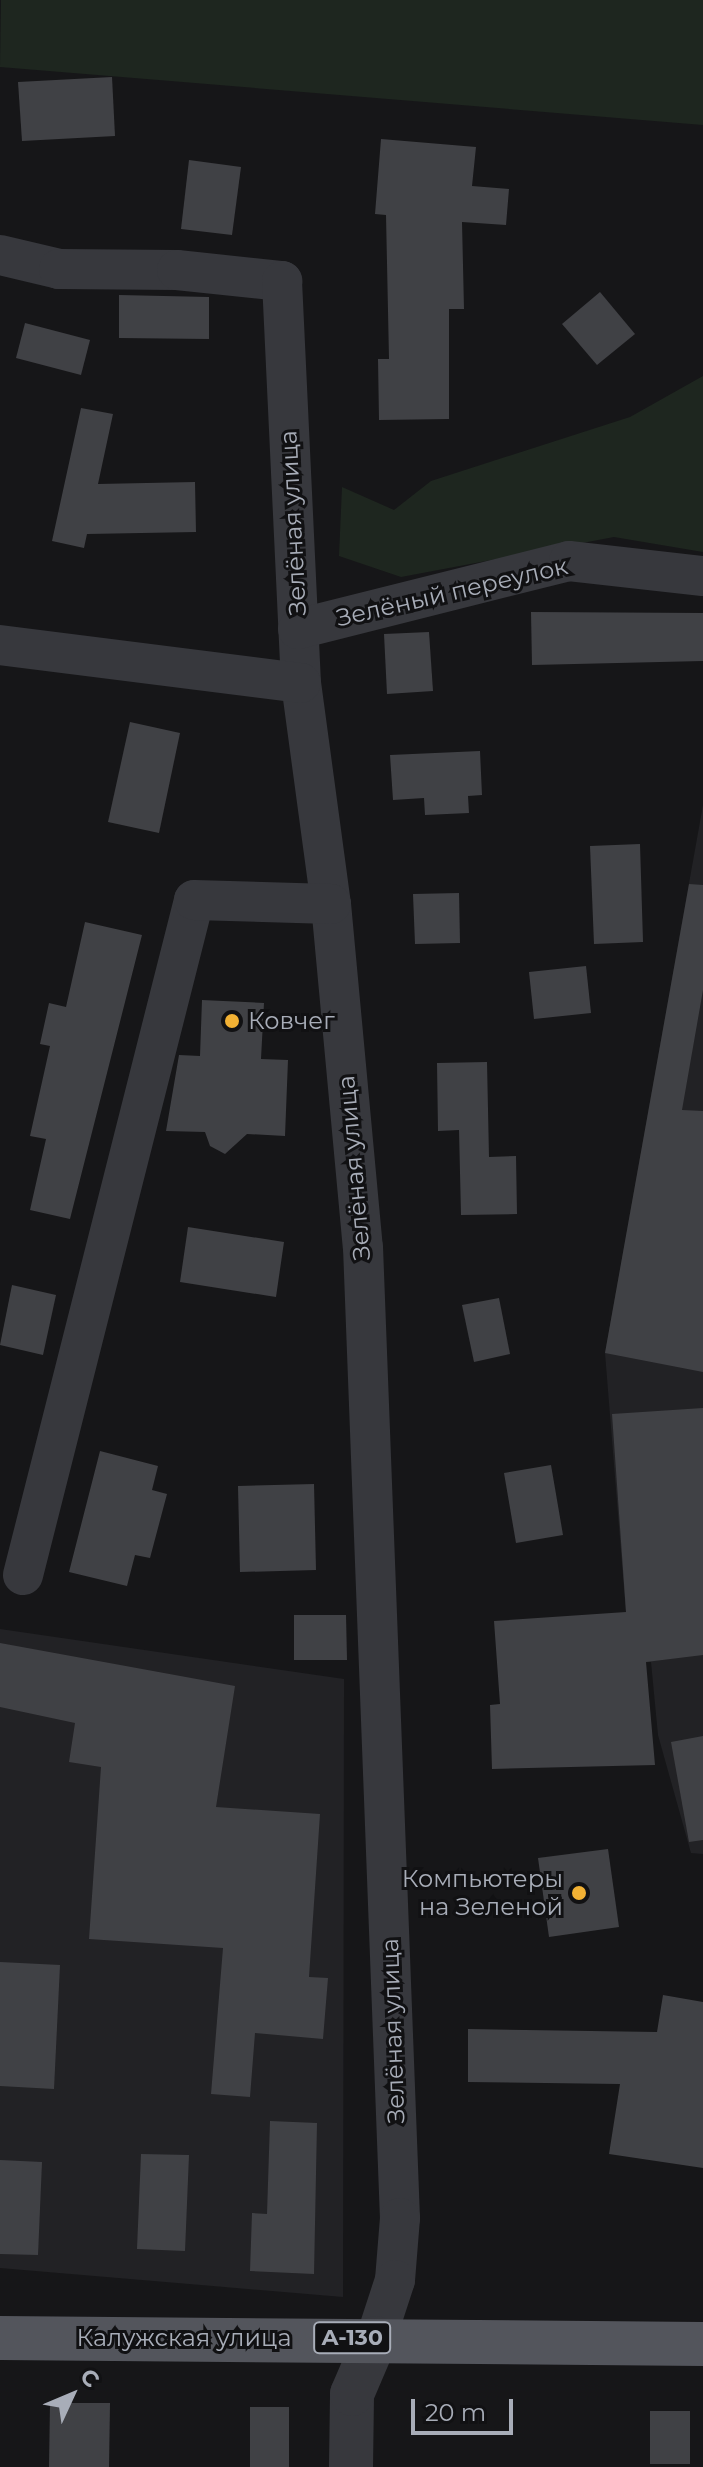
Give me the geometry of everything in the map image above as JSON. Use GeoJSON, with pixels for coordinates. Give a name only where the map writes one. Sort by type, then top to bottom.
{"type":"FeatureCollection","features":[{"type":"Feature","properties":{"kind":"main road","name":"Калужская улица"},"geometry":{"type":"LineString","coordinates":[[0,2338],[376,2338],[703,2344]]}},
{"type":"Feature","properties":{"kind":"street","name":"Зелёная улица"},"geometry":{"type":"LineString","coordinates":[[0,255],[59,269],[177,270],[282,281],[301,683],[331,904],[363,1247],[400,2218],[395,2280],[376,2338]]}},
{"type":"Feature","properties":{"kind":"street","name":"Зелёный переулок"},"geometry":{"type":"LineString","coordinates":[[298,629],[569,561],[703,576]]}},
{"type":"Feature","properties":{"kind":"street"},"geometry":{"type":"LineString","coordinates":[[0,645],[301,683]]}},
{"type":"Feature","properties":{"kind":"street"},"geometry":{"type":"LineString","coordinates":[[23,1575],[194,900],[331,904]]}},
{"type":"Feature","properties":{"kind":"street"},"geometry":{"type":"LineString","coordinates":[[351,2467],[352,2394],[376,2338]]}},
{"type":"Feature","properties":{"kind":"shaded area"},"geometry":{"type":"Polygon","coordinates":[[[1,0],[703,0],[703,125],[0,67],[1,0]]]}},
{"type":"Feature","properties":{"kind":"shaded area"},"geometry":{"type":"Polygon","coordinates":[[[703,376],[703,552],[614,537],[401,577],[339,556],[342,487],[394,510],[431,481],[630,417],[703,376]]]}},
{"type":"Feature","properties":{"kind":"shaded area"},"geometry":{"type":"Polygon","coordinates":[[[703,805],[703,1854],[691,1853],[658,1735],[651,1662],[630,1663],[605,1353],[703,805]]]}},
{"type":"Feature","properties":{"kind":"shaded area"},"geometry":{"type":"Polygon","coordinates":[[[0,1629],[344,1679],[343,2297],[0,2268],[0,1629]]]}},
{"type":"Feature","properties":{"kind":"building"},"geometry":{"type":"Polygon","coordinates":[[[112,77],[115,136],[22,141],[18,82],[112,77]]]}},
{"type":"Feature","properties":{"kind":"building"},"geometry":{"type":"Polygon","coordinates":[[[381,139],[476,147],[472,186],[509,189],[506,225],[462,222],[464,309],[449,309],[449,419],[379,420],[378,359],[389,359],[386,215],[375,214],[381,139]]]}},
{"type":"Feature","properties":{"kind":"building"},"geometry":{"type":"Polygon","coordinates":[[[189,160],[241,167],[232,235],[181,229],[189,160]]]}},
{"type":"Feature","properties":{"kind":"building"},"geometry":{"type":"Polygon","coordinates":[[[600,292],[635,334],[597,365],[562,324],[600,292]]]}},
{"type":"Feature","properties":{"kind":"building"},"geometry":{"type":"Polygon","coordinates":[[[119,295],[209,297],[209,339],[119,338],[119,295]]]}},
{"type":"Feature","properties":{"kind":"building"},"geometry":{"type":"Polygon","coordinates":[[[25,323],[90,340],[81,375],[16,358],[25,323]]]}},
{"type":"Feature","properties":{"kind":"building"},"geometry":{"type":"Polygon","coordinates":[[[81,408],[113,414],[98,484],[195,482],[196,532],[87,534],[84,548],[52,541],[81,408]]]}},
{"type":"Feature","properties":{"kind":"building"},"geometry":{"type":"Polygon","coordinates":[[[531,612],[703,613],[703,661],[532,665],[531,612]]]}},
{"type":"Feature","properties":{"kind":"building"},"geometry":{"type":"Polygon","coordinates":[[[429,632],[433,691],[387,694],[384,634],[429,632]]]}},
{"type":"Feature","properties":{"kind":"building"},"geometry":{"type":"Polygon","coordinates":[[[130,722],[180,733],[159,833],[108,822],[130,722]]]}},
{"type":"Feature","properties":{"kind":"building"},"geometry":{"type":"Polygon","coordinates":[[[480,751],[482,795],[468,796],[469,813],[425,815],[424,798],[393,800],[390,755],[480,751]]]}},
{"type":"Feature","properties":{"kind":"building"},"geometry":{"type":"Polygon","coordinates":[[[640,844],[643,942],[594,944],[590,846],[640,844]]]}},
{"type":"Feature","properties":{"kind":"building"},"geometry":{"type":"Polygon","coordinates":[[[689,884],[703,885],[703,990],[682,1110],[703,1111],[703,1372],[605,1353],[689,884]]]}},
{"type":"Feature","properties":{"kind":"building"},"geometry":{"type":"Polygon","coordinates":[[[459,893],[460,943],[415,944],[413,894],[459,893]]]}},
{"type":"Feature","properties":{"kind":"building"},"geometry":{"type":"Polygon","coordinates":[[[85,922],[142,935],[70,1219],[30,1210],[46,1139],[30,1136],[50,1046],[40,1044],[49,1003],[66,1007],[85,922]]]}},
{"type":"Feature","properties":{"kind":"building"},"geometry":{"type":"Polygon","coordinates":[[[586,966],[591,1013],[534,1019],[529,972],[586,966]]]}},
{"type":"Feature","properties":{"kind":"building"},"geometry":{"type":"Polygon","coordinates":[[[202,1000],[264,1003],[261,1059],[288,1060],[285,1136],[247,1134],[225,1154],[210,1146],[205,1132],[166,1131],[179,1055],[200,1056],[202,1000]]]}},
{"type":"Feature","properties":{"kind":"building"},"geometry":{"type":"Polygon","coordinates":[[[487,1062],[489,1157],[516,1156],[517,1214],[461,1215],[459,1130],[438,1131],[437,1063],[487,1062]]]}},
{"type":"Feature","properties":{"kind":"building"},"geometry":{"type":"Polygon","coordinates":[[[188,1227],[284,1242],[276,1297],[180,1282],[188,1227]]]}},
{"type":"Feature","properties":{"kind":"building"},"geometry":{"type":"Polygon","coordinates":[[[12,1285],[56,1295],[43,1355],[0,1345],[12,1285]]]}},
{"type":"Feature","properties":{"kind":"building"},"geometry":{"type":"Polygon","coordinates":[[[499,1298],[510,1354],[474,1362],[462,1305],[499,1298]]]}},
{"type":"Feature","properties":{"kind":"building"},"geometry":{"type":"Polygon","coordinates":[[[703,1408],[703,1655],[646,1662],[655,1765],[492,1769],[490,1705],[500,1704],[494,1621],[626,1612],[612,1414],[703,1408]]]}},
{"type":"Feature","properties":{"kind":"building"},"geometry":{"type":"Polygon","coordinates":[[[100,1451],[158,1466],[152,1490],[167,1494],[150,1558],[135,1555],[127,1586],[69,1572],[100,1451]]]}},
{"type":"Feature","properties":{"kind":"building"},"geometry":{"type":"Polygon","coordinates":[[[551,1465],[563,1535],[516,1543],[504,1473],[551,1465]]]}},
{"type":"Feature","properties":{"kind":"building"},"geometry":{"type":"Polygon","coordinates":[[[314,1484],[316,1570],[240,1572],[238,1486],[314,1484]]]}},
{"type":"Feature","properties":{"kind":"building"},"geometry":{"type":"Polygon","coordinates":[[[294,1615],[346,1615],[347,1660],[294,1660],[294,1615]]]}},
{"type":"Feature","properties":{"kind":"building"},"geometry":{"type":"Polygon","coordinates":[[[0,1643],[235,1686],[216,1807],[320,1814],[309,1977],[328,1978],[323,2039],[255,2033],[250,2097],[211,2094],[223,1948],[89,1939],[101,1767],[69,1762],[75,1723],[0,1707],[0,1643]]]}},
{"type":"Feature","properties":{"kind":"building"},"geometry":{"type":"Polygon","coordinates":[[[703,1736],[703,1840],[689,1842],[671,1742],[703,1736]]]}},
{"type":"Feature","properties":{"kind":"building","name":"Компьютеры на Зеленой"},"geometry":{"type":"Polygon","coordinates":[[[608,1849],[619,1927],[549,1937],[538,1858],[608,1849]]]}},
{"type":"Feature","properties":{"kind":"building"},"geometry":{"type":"Polygon","coordinates":[[[0,1962],[60,1965],[54,2089],[0,2086],[0,1962]]]}},
{"type":"Feature","properties":{"kind":"building"},"geometry":{"type":"Polygon","coordinates":[[[663,1995],[703,2002],[703,2168],[609,2154],[620,2084],[468,2082],[468,2029],[657,2032],[663,1995]]]}},
{"type":"Feature","properties":{"kind":"building"},"geometry":{"type":"Polygon","coordinates":[[[270,2121],[317,2123],[314,2274],[250,2271],[252,2213],[267,2214],[270,2121]]]}},
{"type":"Feature","properties":{"kind":"building"},"geometry":{"type":"Polygon","coordinates":[[[141,2154],[189,2155],[185,2251],[137,2249],[141,2154]]]}},
{"type":"Feature","properties":{"kind":"building"},"geometry":{"type":"Polygon","coordinates":[[[0,2160],[42,2162],[38,2255],[0,2254],[0,2160]]]}},
{"type":"Feature","properties":{"kind":"building"},"geometry":{"type":"Polygon","coordinates":[[[50,2403],[110,2403],[109,2467],[49,2467],[50,2403]]]}},
{"type":"Feature","properties":{"kind":"building"},"geometry":{"type":"Polygon","coordinates":[[[250,2407],[289,2407],[289,2467],[250,2467],[250,2407]]]}},
{"type":"Feature","properties":{"kind":"building"},"geometry":{"type":"Polygon","coordinates":[[[650,2411],[690,2411],[690,2464],[650,2464],[650,2411]]]}},
{"type":"Feature","properties":{"kind":"place","name":"Ковчег"},"geometry":{"type":"Point","coordinates":[232,1021]}},
{"type":"Feature","properties":{"kind":"place","name":"Компьютеры на Зеленой"},"geometry":{"type":"Point","coordinates":[579,1893]}}]}
